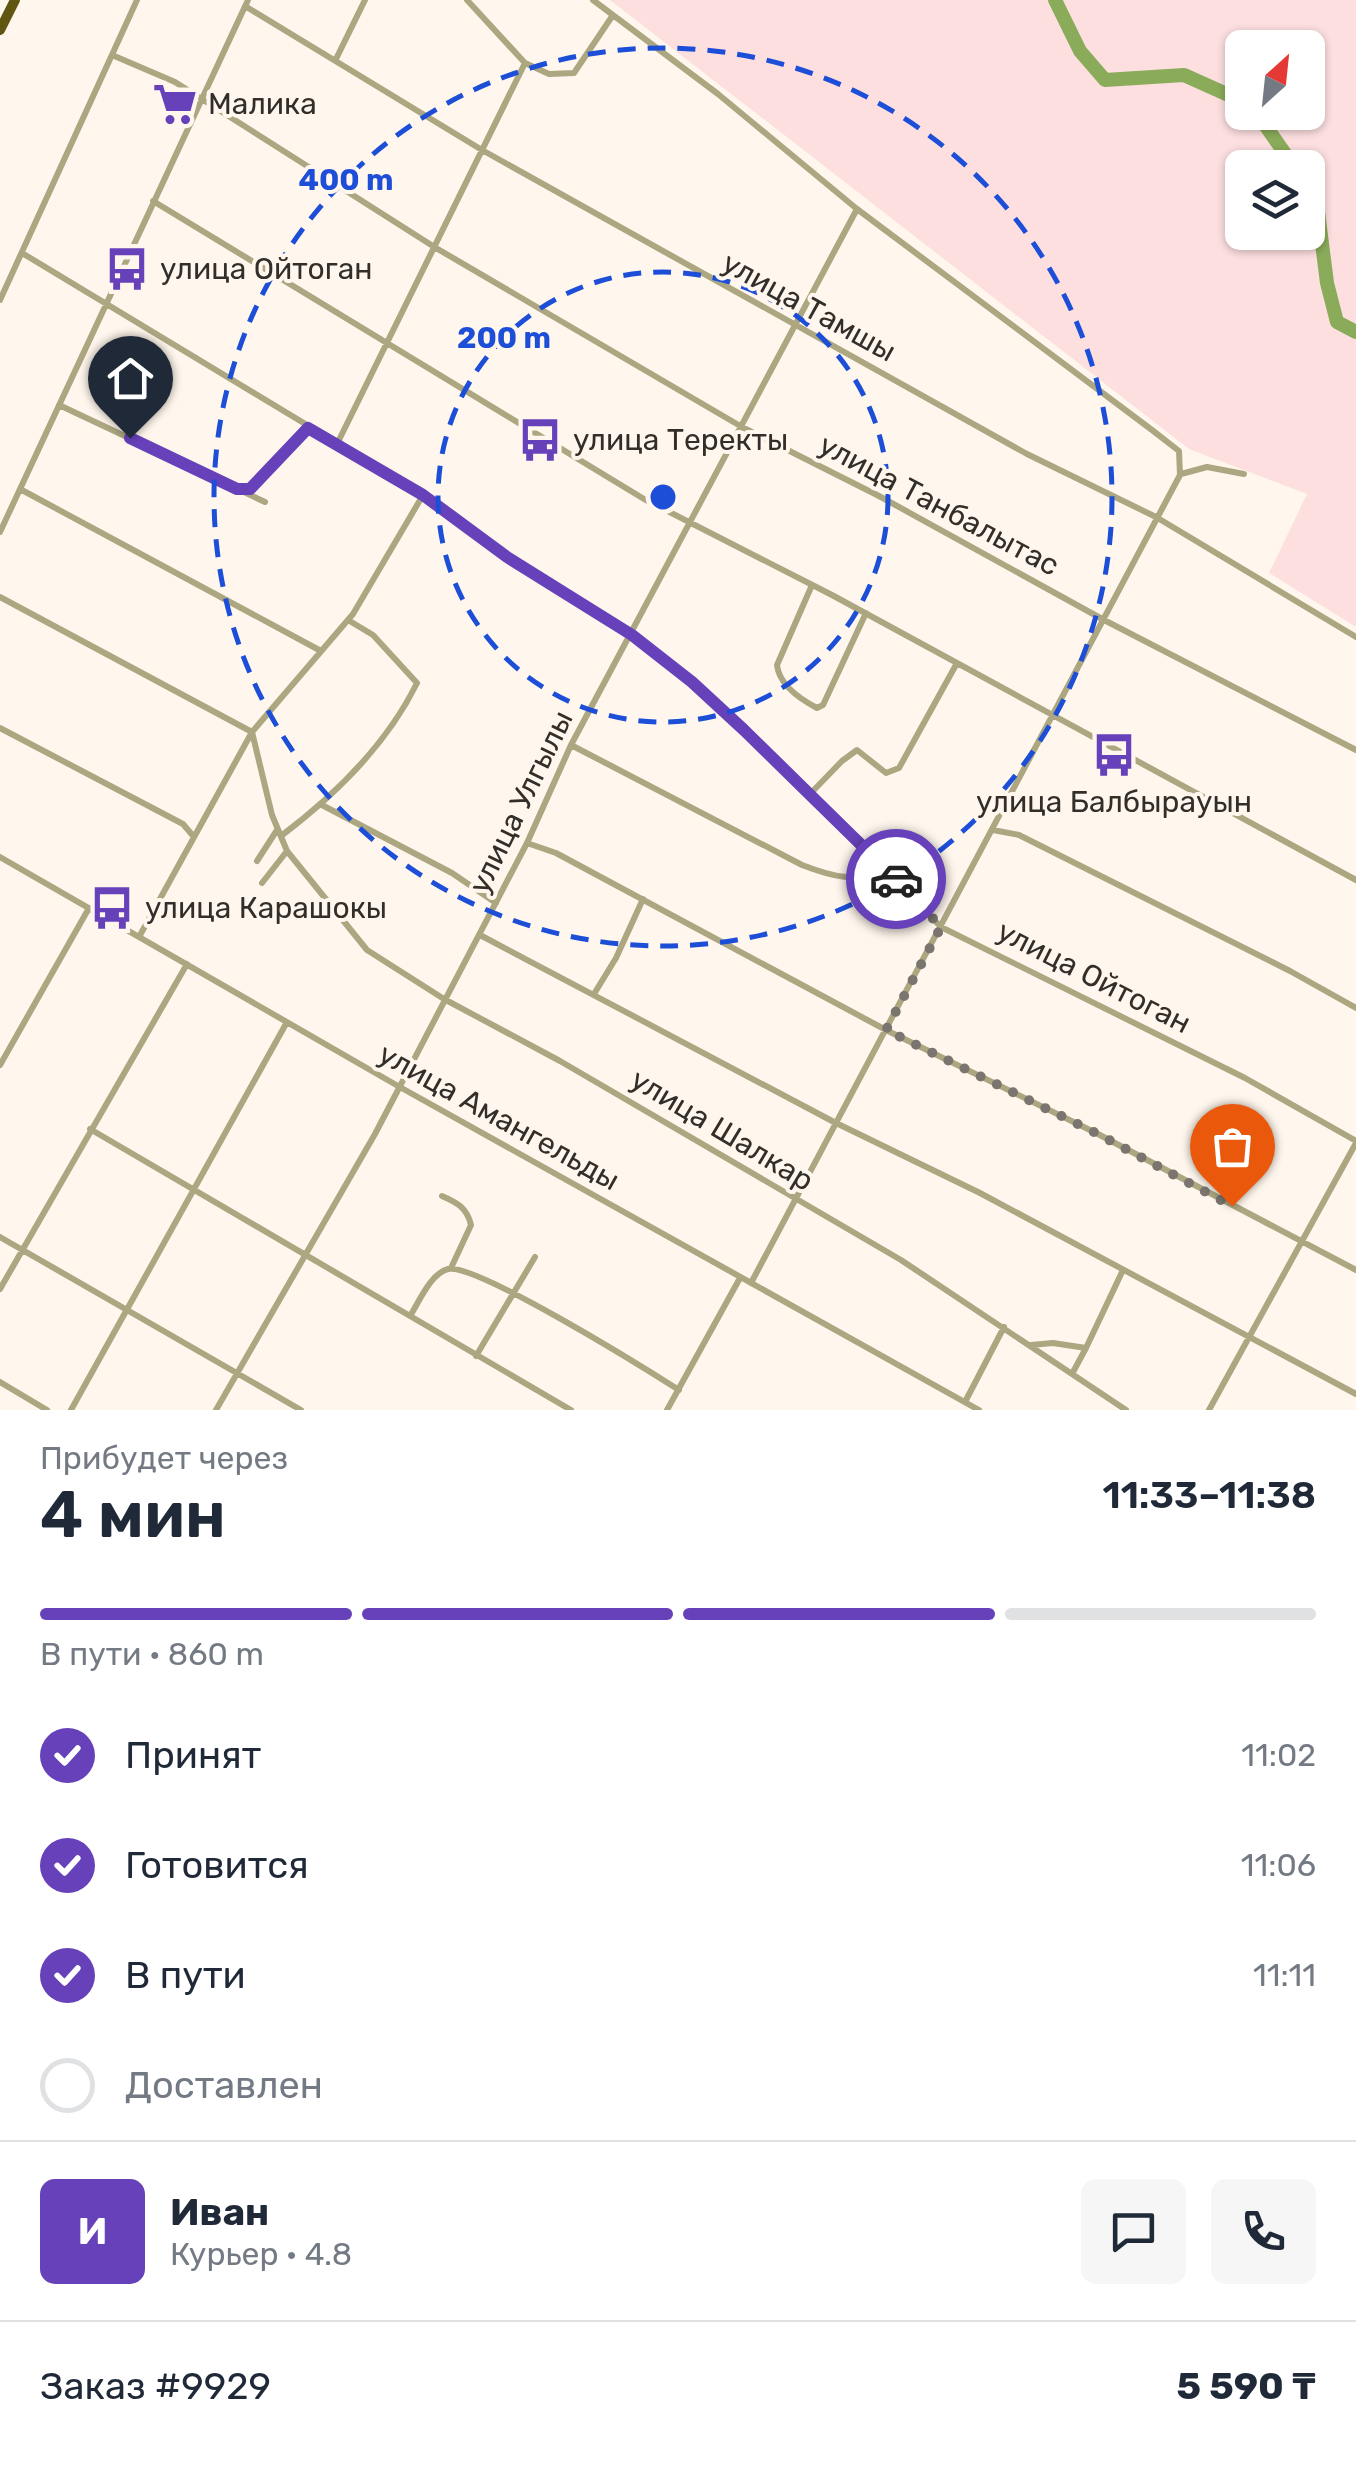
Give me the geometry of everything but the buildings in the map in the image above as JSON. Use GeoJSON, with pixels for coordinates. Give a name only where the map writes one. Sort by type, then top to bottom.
{"type":"FeatureCollection","features":[{"type":"Feature","properties":{"kind":"highway"},"geometry":{"type":"LineString","coordinates":[[0,30],[15,0]]}},
{"type":"Feature","properties":{"kind":"street"},"geometry":{"type":"LineString","coordinates":[[0,300],[138,0]]}},
{"type":"Feature","properties":{"kind":"street"},"geometry":{"type":"LineString","coordinates":[[336,59],[364,0]]}},
{"type":"Feature","properties":{"kind":"street"},"geometry":{"type":"LineString","coordinates":[[467,0],[525,63],[549,74],[574,73],[613,16]]}},
{"type":"Feature","properties":{"kind":"street"},"geometry":{"type":"LineString","coordinates":[[593,0],[718,94],[857,209],[1179,451],[1180,475],[750,1283]]}},
{"type":"Feature","properties":{"kind":"street"},"geometry":{"type":"LineString","coordinates":[[0,532],[246,3]]}},
{"type":"Feature","properties":{"kind":"street","name":"улица Тамшы"},"geometry":{"type":"LineString","coordinates":[[246,3],[482,150],[1027,454],[1156,517],[1356,637]]}},
{"type":"Feature","properties":{"kind":"street","name":"улица Танбалытас"},"geometry":{"type":"LineString","coordinates":[[112,55],[140,65],[201,98],[436,248],[742,428],[879,496],[1104,620],[1356,750]]}},
{"type":"Feature","properties":{"kind":"street"},"geometry":{"type":"LineString","coordinates":[[337,444],[525,63]]}},
{"type":"Feature","properties":{"kind":"street"},"geometry":{"type":"LineString","coordinates":[[153,202],[212,234],[644,498],[866,613],[1356,880]]}},
{"type":"Feature","properties":{"kind":"street","name":"улица Улгылы"},"geometry":{"type":"LineString","coordinates":[[216,1410],[375,1134],[527,843],[571,745],[857,209]]}},
{"type":"Feature","properties":{"kind":"street","name":"улица Ойтоган"},"geometry":{"type":"LineString","coordinates":[[22,253],[423,495],[507,557],[632,635],[692,682],[810,792],[941,927],[1245,1078],[1356,1142]]}},
{"type":"Feature","properties":{"kind":"street"},"geometry":{"type":"LineString","coordinates":[[59,405],[265,502]]}},
{"type":"Feature","properties":{"kind":"street"},"geometry":{"type":"LineString","coordinates":[[237,489],[250,489],[308,428]]}},
{"type":"Feature","properties":{"kind":"street"},"geometry":{"type":"LineString","coordinates":[[1180,475],[1207,467],[1244,474]]}},
{"type":"Feature","properties":{"kind":"street"},"geometry":{"type":"LineString","coordinates":[[20,489],[321,651]]}},
{"type":"Feature","properties":{"kind":"street"},"geometry":{"type":"LineString","coordinates":[[139,937],[252,732],[348,620],[423,495]]}},
{"type":"Feature","properties":{"kind":"street"},"geometry":{"type":"LineString","coordinates":[[812,585],[777,666],[778,676],[817,708],[823,704],[866,613]]}},
{"type":"Feature","properties":{"kind":"street"},"geometry":{"type":"LineString","coordinates":[[0,598],[252,732]]}},
{"type":"Feature","properties":{"kind":"street"},"geometry":{"type":"LineString","coordinates":[[257,862],[280,832],[320,804],[378,745],[417,684],[373,635],[348,620]]}},
{"type":"Feature","properties":{"kind":"street"},"geometry":{"type":"LineString","coordinates":[[810,792],[857,750],[886,772],[898,768],[957,663]]}},
{"type":"Feature","properties":{"kind":"street"},"geometry":{"type":"LineString","coordinates":[[0,728],[183,824],[194,838]]}},
{"type":"Feature","properties":{"kind":"street","name":"улица Шалкар"},"geometry":{"type":"LineString","coordinates":[[252,732],[287,851],[367,950],[444,999],[560,1061],[901,1260],[1126,1410]]}},
{"type":"Feature","properties":{"kind":"street"},"geometry":{"type":"LineString","coordinates":[[571,745],[833,878],[870,876],[886,869]]}},
{"type":"Feature","properties":{"kind":"street"},"geometry":{"type":"LineString","coordinates":[[320,804],[452,873],[496,903]]}},
{"type":"Feature","properties":{"kind":"street"},"geometry":{"type":"LineString","coordinates":[[993,830],[1019,835],[1356,1008]]}},
{"type":"Feature","properties":{"kind":"street"},"geometry":{"type":"LineString","coordinates":[[527,843],[556,853],[886,1030],[1096,1133],[1356,1270]]}},
{"type":"Feature","properties":{"kind":"street"},"geometry":{"type":"LineString","coordinates":[[262,883],[287,851]]}},
{"type":"Feature","properties":{"kind":"street","name":"улица Амангельды"},"geometry":{"type":"LineString","coordinates":[[0,857],[398,1086],[980,1410]]}},
{"type":"Feature","properties":{"kind":"street"},"geometry":{"type":"LineString","coordinates":[[594,994],[616,958],[643,899]]}},
{"type":"Feature","properties":{"kind":"street"},"geometry":{"type":"LineString","coordinates":[[0,1065],[89,908]]}},
{"type":"Feature","properties":{"kind":"street"},"geometry":{"type":"LineString","coordinates":[[480,935],[834,1122],[980,1193],[1356,1394]]}},
{"type":"Feature","properties":{"kind":"street"},"geometry":{"type":"LineString","coordinates":[[0,1289],[187,964]]}},
{"type":"Feature","properties":{"kind":"street"},"geometry":{"type":"LineString","coordinates":[[71,1410],[287,1022]]}},
{"type":"Feature","properties":{"kind":"street"},"geometry":{"type":"LineString","coordinates":[[90,1129],[570,1410]]}},
{"type":"Feature","properties":{"kind":"street"},"geometry":{"type":"LineString","coordinates":[[1209,1410],[1356,1142]]}},
{"type":"Feature","properties":{"kind":"street"},"geometry":{"type":"LineString","coordinates":[[442,1196],[468,1213],[471,1226],[451,1268]]}},
{"type":"Feature","properties":{"kind":"street"},"geometry":{"type":"LineString","coordinates":[[0,1236],[300,1410]]}},
{"type":"Feature","properties":{"kind":"street"},"geometry":{"type":"LineString","coordinates":[[476,1356],[535,1258]]}},
{"type":"Feature","properties":{"kind":"street"},"geometry":{"type":"LineString","coordinates":[[410,1316],[438,1274],[451,1268],[478,1275],[596,1338],[679,1390]]}},
{"type":"Feature","properties":{"kind":"street"},"geometry":{"type":"LineString","coordinates":[[1072,1374],[1123,1270]]}},
{"type":"Feature","properties":{"kind":"street"},"geometry":{"type":"LineString","coordinates":[[668,1410],[740,1278]]}},
{"type":"Feature","properties":{"kind":"street"},"geometry":{"type":"LineString","coordinates":[[965,1402],[1004,1327]]}},
{"type":"Feature","properties":{"kind":"street"},"geometry":{"type":"LineString","coordinates":[[1030,1346],[1053,1343],[1086,1348]]}},
{"type":"Feature","properties":{"kind":"street"},"geometry":{"type":"LineString","coordinates":[[0,1382],[48,1410]]}},
{"type":"Feature","properties":{"kind":"shaded area"},"geometry":{"type":"Polygon","coordinates":[[[610,0],[1356,0],[1356,627],[1269,573],[1307,494],[1189,449],[610,0]]]}},
{"type":"Feature","properties":{"kind":"waterway"},"geometry":{"type":"LineString","coordinates":[[1055,0],[1080,51],[1105,80],[1184,75],[1225,93]]}},
{"type":"Feature","properties":{"kind":"waterway"},"geometry":{"type":"LineString","coordinates":[[1269,130],[1282,150]]}},
{"type":"Feature","properties":{"kind":"waterway"},"geometry":{"type":"LineString","coordinates":[[1323,250],[1337,322],[1356,332]]}},
{"type":"Feature","properties":{"kind":"way so far"},"geometry":{"type":"LineString","coordinates":[[896,879],[941,927],[886,1030],[1096,1133],[1232,1206]]}},
{"type":"Feature","properties":{"kind":"place","name":"Малика"},"geometry":{"type":"Point","coordinates":[175,104]}},
{"type":"Feature","properties":{"kind":"place","name":"улица Ойтоган"},"geometry":{"type":"Point","coordinates":[127,269]}},
{"type":"Feature","properties":{"kind":"place","name":"улица Теректы"},"geometry":{"type":"Point","coordinates":[540,440]}},
{"type":"Feature","properties":{"kind":"place","name":"улица Балбырауын"},"geometry":{"type":"Point","coordinates":[1114,755]}},
{"type":"Feature","properties":{"kind":"place","name":"улица Карашокы"},"geometry":{"type":"Point","coordinates":[112,908]}},
{"type":"Feature","properties":{"kind":"route"},"geometry":{"type":"LineString","coordinates":[[130,438],[237,489],[250,489],[308,428],[423,495],[507,557],[632,635],[744,730],[896,879]]}}]}
